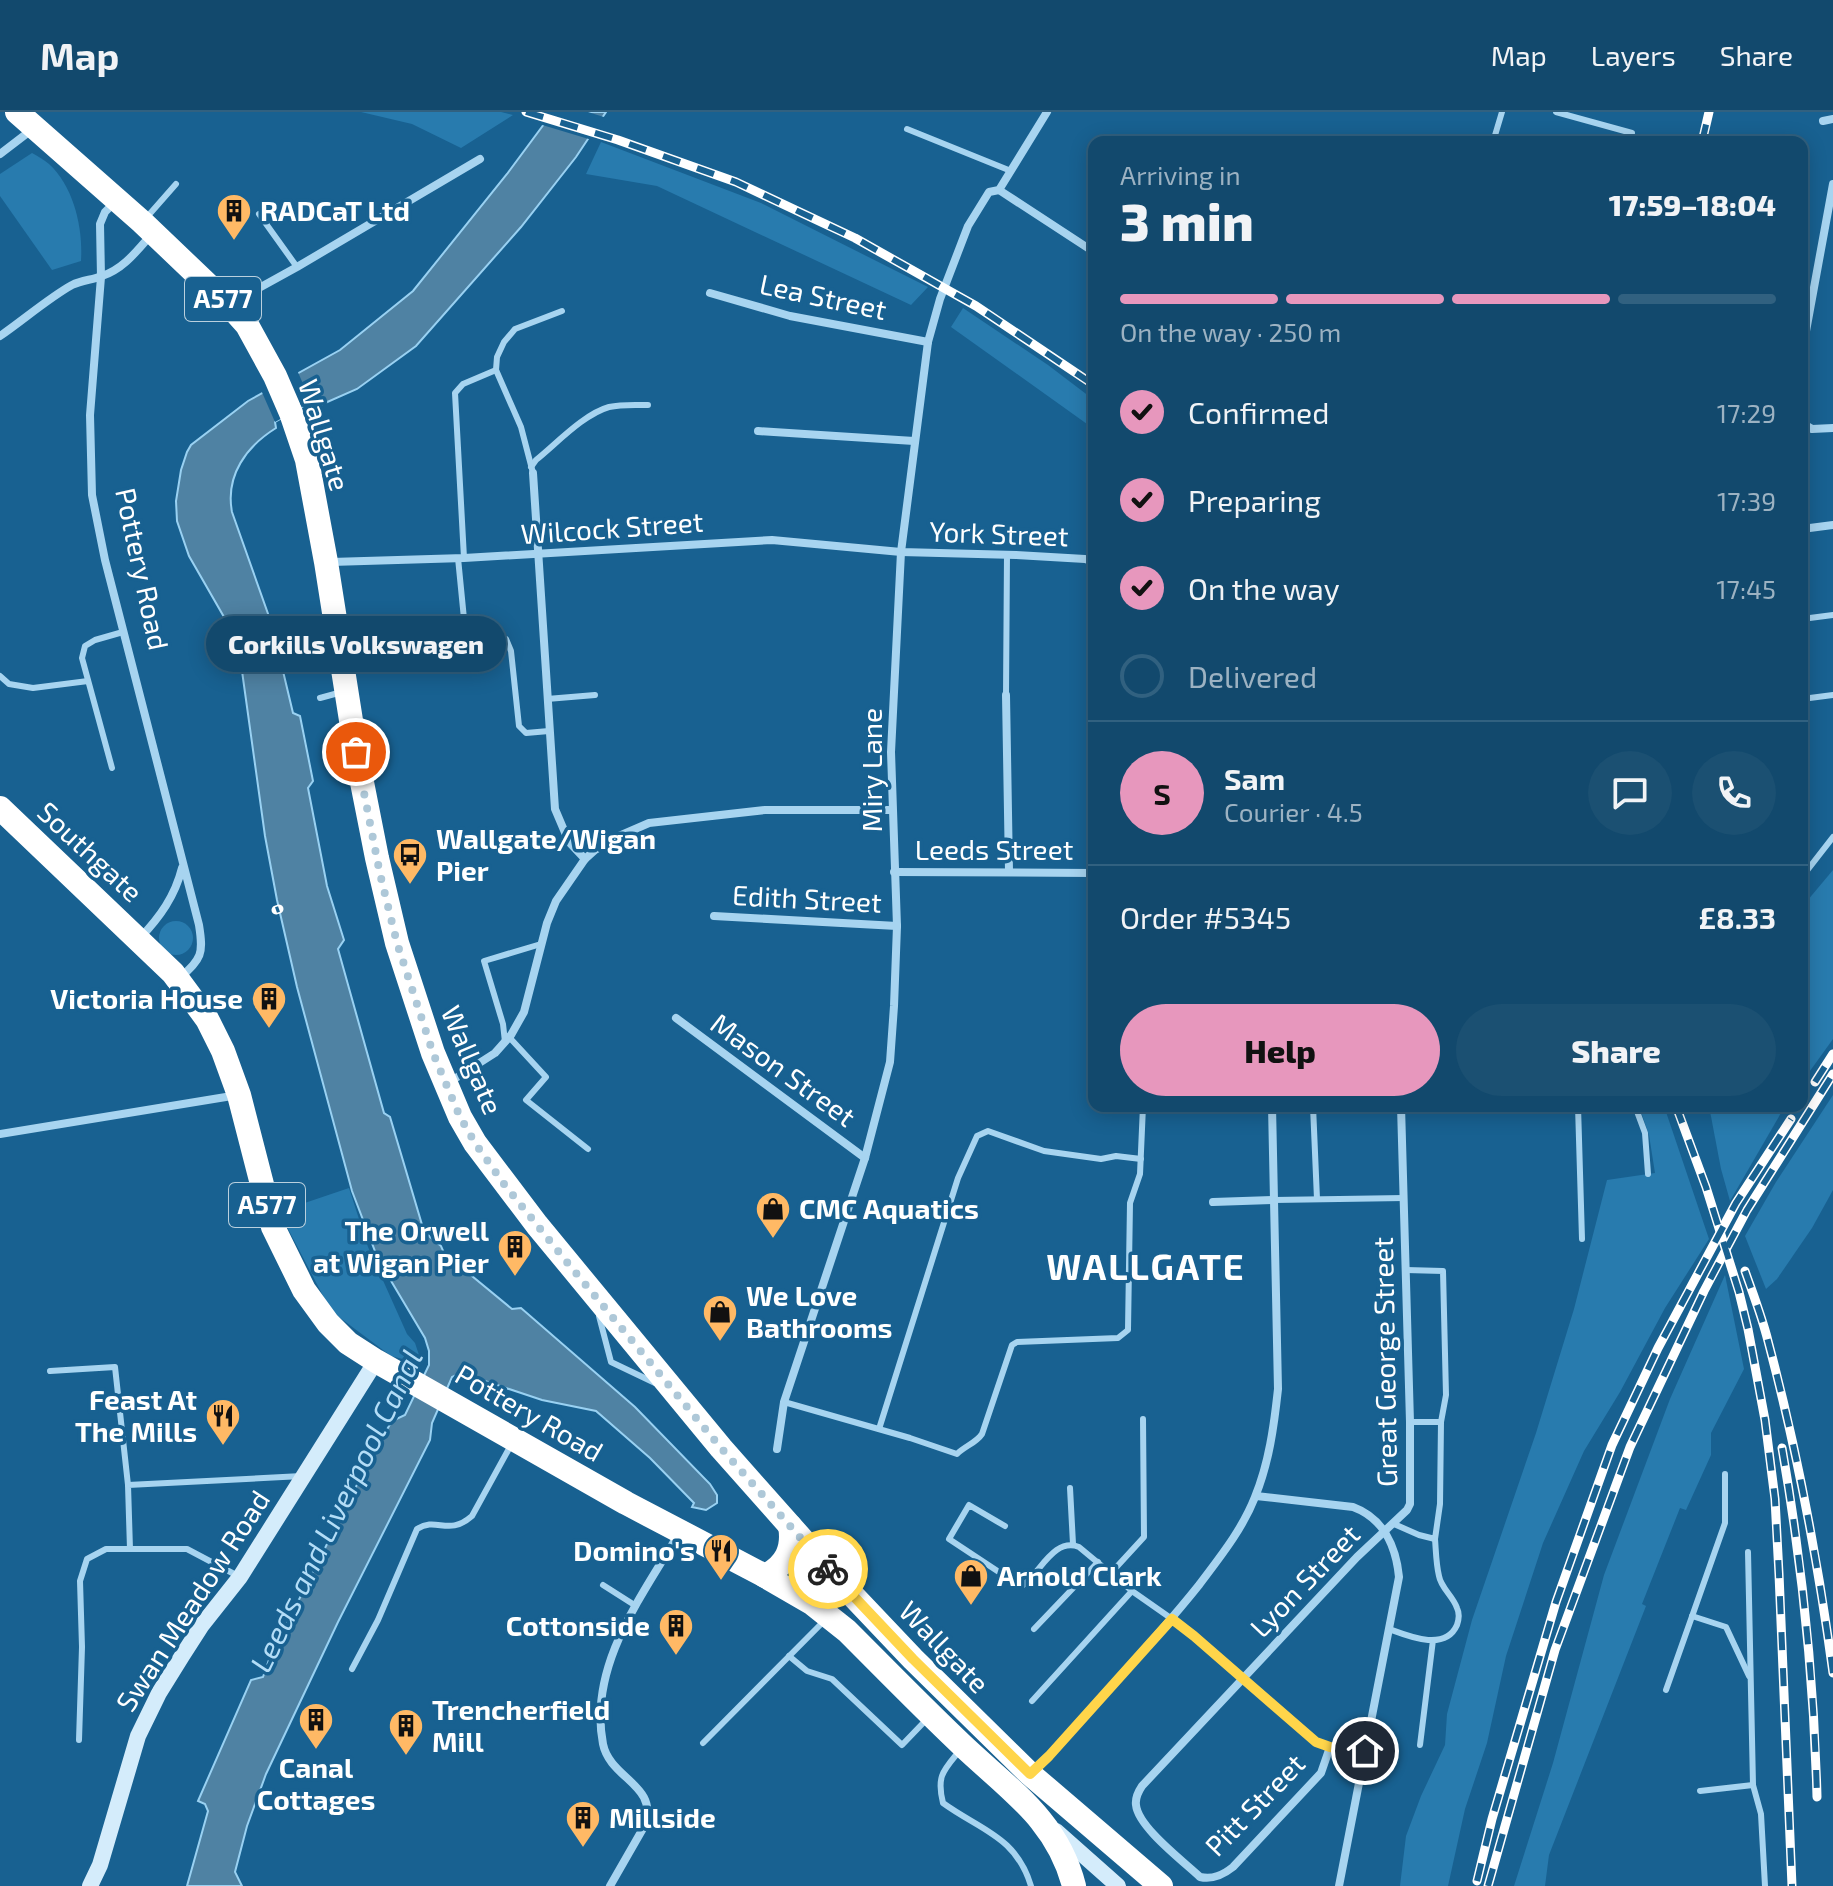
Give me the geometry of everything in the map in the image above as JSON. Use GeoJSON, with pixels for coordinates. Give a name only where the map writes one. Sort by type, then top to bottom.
{"type":"FeatureCollection","features":[{"type":"Feature","properties":{"kind":"highway","name":"Wallgate"},"geometry":{"type":"LineString","coordinates":[[26,120],[229,305],[252,333],[291,413],[307,460],[345,691],[371,833],[393,930],[421,1020],[446,1085],[475,1143],[592,1293],[790,1526],[913,1659],[1030,1774],[1161,1886]]}},
{"type":"Feature","properties":{"kind":"highway","name":"Southgate"},"geometry":{"type":"LineString","coordinates":[[0,808],[139,940]]}},
{"type":"Feature","properties":{"kind":"highway","name":"Pottery Road"},"geometry":{"type":"LineString","coordinates":[[139,940],[178,979],[213,1030],[239,1095],[273,1227],[304,1290],[328,1323],[348,1343],[385,1367],[703,1544]]}},
{"type":"Feature","properties":{"kind":"highway"},"geometry":{"type":"LineString","coordinates":[[765,1576],[787,1558],[791,1548],[790,1526]]}},
{"type":"Feature","properties":{"kind":"highway","name":"Wallgate"},"geometry":{"type":"LineString","coordinates":[[703,1544],[765,1576],[829,1616],[1036,1813]]}},
{"type":"Feature","properties":{"kind":"highway","name":"A577"},"geometry":{"type":"LineString","coordinates":[[1036,1813],[1059,1844],[1074,1886]]}},
{"type":"Feature","properties":{"kind":"street","name":"Miry Lane"},"geometry":{"type":"LineString","coordinates":[[777,1449],[784,1402],[865,1158],[890,1062],[897,926],[891,752],[901,552],[928,342],[940,299],[968,226],[989,192],[999,190],[1047,112]]}},
{"type":"Feature","properties":{"kind":"street"},"geometry":{"type":"LineString","coordinates":[[0,154],[26,120]]}},
{"type":"Feature","properties":{"kind":"street"},"geometry":{"type":"LineString","coordinates":[[229,305],[480,159]]}},
{"type":"Feature","properties":{"kind":"street"},"geometry":{"type":"LineString","coordinates":[[1808,322],[1833,184]]}},
{"type":"Feature","properties":{"kind":"street"},"geometry":{"type":"LineString","coordinates":[[999,190],[1088,248]]}},
{"type":"Feature","properties":{"kind":"street","name":"Pottery Road"},"geometry":{"type":"LineString","coordinates":[[116,200],[105,212],[100,224],[101,277],[90,415],[92,495],[123,632],[199,925],[202,945],[198,961],[178,979]]}},
{"type":"Feature","properties":{"kind":"street"},"geometry":{"type":"LineString","coordinates":[[0,336],[70,286],[101,277],[120,267],[136,252],[147,228]]}},
{"type":"Feature","properties":{"kind":"street","name":"Lea Street"},"geometry":{"type":"LineString","coordinates":[[710,293],[790,316],[928,342]]}},
{"type":"Feature","properties":{"kind":"street"},"geometry":{"type":"LineString","coordinates":[[1808,427],[1833,428]]}},
{"type":"Feature","properties":{"kind":"street"},"geometry":{"type":"LineString","coordinates":[[758,431],[914,441]]}},
{"type":"Feature","properties":{"kind":"street"},"geometry":{"type":"LineString","coordinates":[[532,470],[555,809],[569,842],[585,859]]}},
{"type":"Feature","properties":{"kind":"street"},"geometry":{"type":"LineString","coordinates":[[1808,528],[1833,525]]}},
{"type":"Feature","properties":{"kind":"street","name":"Wilcock Street"},"geometry":{"type":"LineString","coordinates":[[326,562],[461,558],[772,540],[901,552]]}},
{"type":"Feature","properties":{"kind":"street","name":"York Street"},"geometry":{"type":"LineString","coordinates":[[901,552],[1007,554],[1088,560]]}},
{"type":"Feature","properties":{"kind":"street"},"geometry":{"type":"LineString","coordinates":[[1006,695],[1009,871]]}},
{"type":"Feature","properties":{"kind":"street"},"geometry":{"type":"LineString","coordinates":[[446,1085],[495,1053],[507,1040],[524,1012],[541,944],[556,901],[585,859],[595,850],[649,823],[765,810],[892,810]]}},
{"type":"Feature","properties":{"kind":"street"},"geometry":{"type":"LineString","coordinates":[[139,940],[166,907],[178,886],[183,868]]}},
{"type":"Feature","properties":{"kind":"street","name":"Leeds Street"},"geometry":{"type":"LineString","coordinates":[[894,872],[1088,873]]}},
{"type":"Feature","properties":{"kind":"street","name":"Edith Street"},"geometry":{"type":"LineString","coordinates":[[714,916],[897,926]]}},
{"type":"Feature","properties":{"kind":"street","name":"Mason Street"},"geometry":{"type":"LineString","coordinates":[[676,1018],[865,1158]]}},
{"type":"Feature","properties":{"kind":"street"},"geometry":{"type":"LineString","coordinates":[[0,1134],[239,1095]]}},
{"type":"Feature","properties":{"kind":"street"},"geometry":{"type":"LineString","coordinates":[[1030,1774],[1172,1619],[1232,1542],[1256,1496],[1267,1459],[1278,1389],[1272,1112]]}},
{"type":"Feature","properties":{"kind":"street","name":"Great George Street"},"geometry":{"type":"LineString","coordinates":[[1385,1532],[1410,1504],[1401,1112]]}},
{"type":"Feature","properties":{"kind":"street"},"geometry":{"type":"LineString","coordinates":[[1213,1202],[1274,1200]]}},
{"type":"Feature","properties":{"kind":"street","name":"Swan Meadow Road"},"geometry":{"type":"LineString","coordinates":[[90,1886],[100,1865],[146,1717],[202,1625],[240,1577],[305,1476],[385,1367]]}},
{"type":"Feature","properties":{"kind":"street"},"geometry":{"type":"LineString","coordinates":[[1256,1496],[1353,1507],[1364,1511],[1385,1532],[1398,1562],[1399,1577],[1339,1886]]}},
{"type":"Feature","properties":{"kind":"street"},"geometry":{"type":"LineString","coordinates":[[610,1886],[649,1814],[643,1793],[618,1772],[603,1747],[603,1684],[617,1641],[680,1531]]}},
{"type":"Feature","properties":{"kind":"street","name":"Lyon Street"},"geometry":{"type":"LineString","coordinates":[[1200,1877],[1144,1825],[1136,1803],[1142,1786],[1357,1557],[1385,1532]]}},
{"type":"Feature","properties":{"kind":"street"},"geometry":{"type":"LineString","coordinates":[[1172,1619],[1316,1742],[1365,1751]]}},
{"type":"Feature","properties":{"kind":"street","name":"Pitt Street"},"geometry":{"type":"LineString","coordinates":[[1200,1877],[1216,1877],[1233,1867],[1321,1773],[1330,1747]]}},
{"type":"Feature","properties":{"kind":"street","name":"Wallgate"},"geometry":{"type":"LineString","coordinates":[[1036,1813],[1118,1886]]}},
{"type":"Feature","properties":{"kind":"lane"},"geometry":{"type":"LineString","coordinates":[[1495,136],[1502,112]]}},
{"type":"Feature","properties":{"kind":"lane"},"geometry":{"type":"LineString","coordinates":[[1556,112],[1632,133]]}},
{"type":"Feature","properties":{"kind":"lane"},"geometry":{"type":"LineString","coordinates":[[907,129],[1011,171]]}},
{"type":"Feature","properties":{"kind":"lane"},"geometry":{"type":"LineString","coordinates":[[147,228],[176,184]]}},
{"type":"Feature","properties":{"kind":"lane"},"geometry":{"type":"LineString","coordinates":[[259,214],[297,267]]}},
{"type":"Feature","properties":{"kind":"lane"},"geometry":{"type":"LineString","coordinates":[[532,470],[521,427],[496,370],[497,357],[515,329],[562,311]]}},
{"type":"Feature","properties":{"kind":"lane"},"geometry":{"type":"LineString","coordinates":[[496,370],[463,384],[455,393],[465,629],[473,639],[506,639],[511,651],[519,726],[526,733],[549,731]]}},
{"type":"Feature","properties":{"kind":"lane"},"geometry":{"type":"LineString","coordinates":[[532,470],[536,460],[588,417],[607,408],[648,405]]}},
{"type":"Feature","properties":{"kind":"lane"},"geometry":{"type":"LineString","coordinates":[[1006,695],[1007,554]]}},
{"type":"Feature","properties":{"kind":"lane"},"geometry":{"type":"LineString","coordinates":[[1808,618],[1833,615]]}},
{"type":"Feature","properties":{"kind":"lane"},"geometry":{"type":"LineString","coordinates":[[112,768],[82,658],[85,646],[123,632]]}},
{"type":"Feature","properties":{"kind":"lane"},"geometry":{"type":"LineString","coordinates":[[0,676],[9,684],[33,688],[88,681]]}},
{"type":"Feature","properties":{"kind":"lane"},"geometry":{"type":"LineString","coordinates":[[320,698],[345,691]]}},
{"type":"Feature","properties":{"kind":"lane"},"geometry":{"type":"LineString","coordinates":[[547,700],[595,695]]}},
{"type":"Feature","properties":{"kind":"lane"},"geometry":{"type":"LineString","coordinates":[[1808,698],[1833,695]]}},
{"type":"Feature","properties":{"kind":"lane"},"geometry":{"type":"LineString","coordinates":[[1808,869],[1833,837]]}},
{"type":"Feature","properties":{"kind":"lane"},"geometry":{"type":"LineString","coordinates":[[541,944],[484,961],[507,1040],[546,1077],[526,1100],[588,1149]]}},
{"type":"Feature","properties":{"kind":"lane"},"geometry":{"type":"LineString","coordinates":[[784,1402],[957,1454],[982,1434],[1012,1345],[1017,1342],[1118,1338],[1125,1334],[1128,1330],[1130,1203],[1140,1174],[1143,1112]]}},
{"type":"Feature","properties":{"kind":"lane"},"geometry":{"type":"LineString","coordinates":[[1313,1112],[1317,1199]]}},
{"type":"Feature","properties":{"kind":"lane"},"geometry":{"type":"LineString","coordinates":[[1578,1112],[1582,1239]]}},
{"type":"Feature","properties":{"kind":"lane"},"geometry":{"type":"LineString","coordinates":[[1637,1112],[1645,1133],[1648,1174]]}},
{"type":"Feature","properties":{"kind":"lane"},"geometry":{"type":"LineString","coordinates":[[879,1429],[958,1178],[977,1136],[988,1131],[1044,1151],[1101,1159],[1116,1156],[1141,1159]]}},
{"type":"Feature","properties":{"kind":"lane"},"geometry":{"type":"LineString","coordinates":[[1274,1200],[1404,1198]]}},
{"type":"Feature","properties":{"kind":"lane"},"geometry":{"type":"LineString","coordinates":[[1389,1629],[1415,1638],[1433,1640],[1447,1637],[1454,1631],[1459,1613],[1455,1600],[1439,1579],[1435,1539],[1440,1504],[1441,1422],[1446,1395],[1443,1271],[1406,1270]]}},
{"type":"Feature","properties":{"kind":"lane"},"geometry":{"type":"LineString","coordinates":[[50,1371],[115,1367],[128,1485],[130,1549]]}},
{"type":"Feature","properties":{"kind":"lane"},"geometry":{"type":"LineString","coordinates":[[1111,1573],[1144,1537],[1143,1419]]}},
{"type":"Feature","properties":{"kind":"lane"},"geometry":{"type":"LineString","coordinates":[[1410,1422],[1441,1422]]}},
{"type":"Feature","properties":{"kind":"lane"},"geometry":{"type":"LineString","coordinates":[[352,1669],[378,1620],[417,1529],[424,1525],[451,1527],[463,1524],[472,1516],[514,1439]]}},
{"type":"Feature","properties":{"kind":"lane"},"geometry":{"type":"LineString","coordinates":[[1666,1690],[1725,1523],[1725,1474]]}},
{"type":"Feature","properties":{"kind":"lane"},"geometry":{"type":"LineString","coordinates":[[128,1485],[305,1476]]}},
{"type":"Feature","properties":{"kind":"lane"},"geometry":{"type":"LineString","coordinates":[[1070,1488],[1073,1544]]}},
{"type":"Feature","properties":{"kind":"lane"},"geometry":{"type":"LineString","coordinates":[[1005,1526],[969,1505],[949,1539],[1023,1585],[1056,1550],[1073,1544],[1172,1619]]}},
{"type":"Feature","properties":{"kind":"lane"},"geometry":{"type":"LineString","coordinates":[[1394,1524],[1435,1539]]}},
{"type":"Feature","properties":{"kind":"lane"},"geometry":{"type":"LineString","coordinates":[[79,1740],[82,1647],[80,1581],[87,1559],[106,1549],[187,1549],[240,1577]]}},
{"type":"Feature","properties":{"kind":"lane"},"geometry":{"type":"LineString","coordinates":[[1748,1552],[1753,1785],[1761,1814],[1765,1886]]}},
{"type":"Feature","properties":{"kind":"lane"},"geometry":{"type":"LineString","coordinates":[[1034,1629],[1098,1562]]}},
{"type":"Feature","properties":{"kind":"lane"},"geometry":{"type":"LineString","coordinates":[[603,1585],[636,1606]]}},
{"type":"Feature","properties":{"kind":"lane"},"geometry":{"type":"LineString","coordinates":[[1032,1701],[1132,1591]]}},
{"type":"Feature","properties":{"kind":"lane"},"geometry":{"type":"LineString","coordinates":[[703,1743],[829,1616]]}},
{"type":"Feature","properties":{"kind":"lane"},"geometry":{"type":"LineString","coordinates":[[1692,1616],[1726,1627],[1751,1680]]}},
{"type":"Feature","properties":{"kind":"lane"},"geometry":{"type":"LineString","coordinates":[[1420,1745],[1433,1640]]}},
{"type":"Feature","properties":{"kind":"lane"},"geometry":{"type":"LineString","coordinates":[[789,1656],[807,1671],[832,1679],[902,1745],[931,1715]]}},
{"type":"Feature","properties":{"kind":"lane"},"geometry":{"type":"LineString","coordinates":[[963,1746],[941,1774],[939,1788],[943,1803],[1009,1846],[1026,1869],[1031,1886]]}},
{"type":"Feature","properties":{"kind":"lane"},"geometry":{"type":"LineString","coordinates":[[1700,1791],[1753,1785]]}},
{"type":"Feature","properties":{"kind":"shaded area"},"geometry":{"type":"Polygon","coordinates":[[[361,112],[501,112],[513,115],[461,148],[412,124],[361,112]]]}},
{"type":"Feature","properties":{"kind":"shaded area","name":"Leeds and Liverpool Canal"},"geometry":{"type":"Polygon","coordinates":[[[553,112],[606,112],[576,157],[521,227],[416,346],[357,389],[316,407],[311,402],[275,422],[276,428],[265,435],[240,463],[232,486],[232,512],[272,625],[293,713],[300,716],[313,781],[308,788],[327,886],[344,940],[338,949],[384,1113],[390,1117],[423,1228],[444,1253],[512,1309],[521,1308],[635,1407],[710,1484],[717,1495],[717,1503],[706,1510],[692,1507],[694,1503],[650,1458],[596,1411],[542,1400],[461,1373],[452,1377],[432,1423],[430,1440],[266,1774],[247,1826],[235,1872],[242,1886],[187,1886],[208,1811],[205,1804],[198,1801],[251,1680],[263,1677],[270,1657],[373,1453],[392,1421],[405,1415],[429,1365],[429,1351],[425,1338],[378,1259],[352,1191],[277,900],[242,671],[228,624],[189,556],[177,521],[176,501],[181,470],[191,445],[248,401],[340,350],[413,291],[553,112]]]}},
{"type":"Feature","properties":{"kind":"shaded area"},"geometry":{"type":"Polygon","coordinates":[[[601,142],[761,203],[928,287],[911,305],[657,186],[586,174],[601,142]]]}},
{"type":"Feature","properties":{"kind":"shaded area"},"geometry":{"type":"Polygon","coordinates":[[[32,153],[58,173],[71,196],[78,222],[81,261],[52,270],[0,196],[0,174],[32,153]]]}},
{"type":"Feature","properties":{"kind":"shaded area"},"geometry":{"type":"Polygon","coordinates":[[[963,308],[1048,365],[1088,395],[1088,425],[951,327],[963,308]]]}},
{"type":"Feature","properties":{"kind":"shaded area"},"geometry":{"type":"Polygon","coordinates":[[[1833,870],[1833,1039],[1808,1074],[1808,900],[1833,870]]]}},
{"type":"Feature","properties":{"kind":"shaded area"},"geometry":{"type":"Polygon","coordinates":[[[176,921],[188,926],[193,938],[188,950],[176,955],[164,950],[159,938],[164,926],[176,921]]]}},
{"type":"Feature","properties":{"kind":"shaded area"},"geometry":{"type":"Polygon","coordinates":[[[1833,1095],[1833,1190],[1812,1228],[1777,1279],[1766,1289],[1745,1236],[1833,1095]]]}},
{"type":"Feature","properties":{"kind":"shaded area"},"geometry":{"type":"Polygon","coordinates":[[[1641,1112],[1666,1112],[1709,1239],[1665,1308],[1584,1451],[1543,1543],[1506,1656],[1487,1743],[1465,1809],[1448,1886],[1400,1886],[1406,1836],[1445,1745],[1447,1714],[1472,1620],[1536,1433],[1574,1309],[1607,1180],[1655,1173],[1649,1135],[1641,1112]]]}},
{"type":"Feature","properties":{"kind":"shaded area"},"geometry":{"type":"Polygon","coordinates":[[[1710,1112],[1782,1112],[1730,1201],[1710,1112]]]}},
{"type":"Feature","properties":{"kind":"shaded area"},"geometry":{"type":"Polygon","coordinates":[[[349,1188],[368,1247],[407,1334],[415,1343],[422,1364],[391,1356],[331,1311],[285,1223],[284,1210],[349,1188]]]}},
{"type":"Feature","properties":{"kind":"shaded area"},"geometry":{"type":"Polygon","coordinates":[[[1725,1275],[1744,1369],[1711,1433],[1711,1455],[1686,1510],[1680,1508],[1642,1604],[1646,1606],[1549,1855],[1545,1886],[1514,1886],[1553,1763],[1604,1575],[1670,1399],[1725,1275]]]}},
{"type":"Feature","properties":{"kind":"pier"},"geometry":{"type":"Polygon","coordinates":[[[548,112],[588,112],[607,118],[592,140],[539,124],[548,112]]]}},
{"type":"Feature","properties":{"kind":"pier"},"geometry":{"type":"Polygon","coordinates":[[[297,370],[311,402],[275,422],[261,390],[297,370]]]}},
{"type":"Feature","properties":{"kind":"railway"},"geometry":{"type":"LineString","coordinates":[[526,112],[618,140],[736,182],[855,238],[976,306],[1088,381]]}},
{"type":"Feature","properties":{"kind":"railway"},"geometry":{"type":"LineString","coordinates":[[1703,136],[1709,112]]}},
{"type":"Feature","properties":{"kind":"railway"},"geometry":{"type":"LineString","coordinates":[[1815,1082],[1833,1054]]}},
{"type":"Feature","properties":{"kind":"railway"},"geometry":{"type":"LineString","coordinates":[[1488,1886],[1555,1650],[1630,1447],[1704,1291],[1747,1210],[1833,1074]]}},
{"type":"Feature","properties":{"kind":"railway"},"geometry":{"type":"LineString","coordinates":[[1678,1112],[1739,1292],[1765,1420],[1775,1499],[1792,1886]]}},
{"type":"Feature","properties":{"kind":"railway"},"geometry":{"type":"LineString","coordinates":[[1477,1881],[1492,1819],[1556,1602],[1612,1445],[1658,1348],[1736,1203],[1791,1119]]}},
{"type":"Feature","properties":{"kind":"railway"},"geometry":{"type":"LineString","coordinates":[[1745,1271],[1766,1332],[1797,1464],[1821,1589],[1833,1673]]}},
{"type":"Feature","properties":{"kind":"railway"},"geometry":{"type":"LineString","coordinates":[[1782,1448],[1806,1622],[1817,1797]]}},
{"type":"Feature","properties":{"kind":"way so far"},"geometry":{"type":"LineString","coordinates":[[356,752],[380,874],[413,996],[446,1085],[475,1143],[566,1261],[721,1448],[828,1569]]}},
{"type":"Feature","properties":{"kind":"place","name":"RADCaT Ltd"},"geometry":{"type":"Point","coordinates":[234,242]}},
{"type":"Feature","properties":{"kind":"place","name":"Corkills Volkswagen"},"geometry":{"type":"Point","coordinates":[356,752]}},
{"type":"Feature","properties":{"kind":"place","name":"Wallgate/Wigan Pier"},"geometry":{"type":"Point","coordinates":[410,886]}},
{"type":"Feature","properties":{"kind":"place","name":"Victoria House"},"geometry":{"type":"Point","coordinates":[269,1030]}},
{"type":"Feature","properties":{"kind":"place","name":"CMC Aquatics"},"geometry":{"type":"Point","coordinates":[773,1240]}},
{"type":"Feature","properties":{"kind":"place","name":"The Orwell at Wigan Pier"},"geometry":{"type":"Point","coordinates":[515,1278]}},
{"type":"Feature","properties":{"kind":"place","name":"We Love Bathrooms"},"geometry":{"type":"Point","coordinates":[720,1343]}},
{"type":"Feature","properties":{"kind":"place","name":"Feast At The Mills"},"geometry":{"type":"Point","coordinates":[223,1447]}},
{"type":"Feature","properties":{"kind":"place","name":"Domino's"},"geometry":{"type":"Point","coordinates":[721,1582]}},
{"type":"Feature","properties":{"kind":"place","name":"Arnold Clark"},"geometry":{"type":"Point","coordinates":[971,1607]}},
{"type":"Feature","properties":{"kind":"place","name":"Cottonside"},"geometry":{"type":"Point","coordinates":[676,1657]}},
{"type":"Feature","properties":{"kind":"place","name":"Canal Cottages"},"geometry":{"type":"Point","coordinates":[316,1751]}},
{"type":"Feature","properties":{"kind":"place","name":"Trencherfield Mill"},"geometry":{"type":"Point","coordinates":[406,1757]}},
{"type":"Feature","properties":{"kind":"place","name":"Millside"},"geometry":{"type":"Point","coordinates":[583,1849]}},
{"type":"Feature","properties":{"kind":"district","name":"WALLGATE"},"geometry":{"type":"Point","coordinates":[1146,1267]}},
{"type":"Feature","properties":{"kind":"route"},"geometry":{"type":"LineString","coordinates":[[828,1569],[969,1716],[1030,1774],[1172,1619],[1316,1742],[1365,1751]]}}]}
